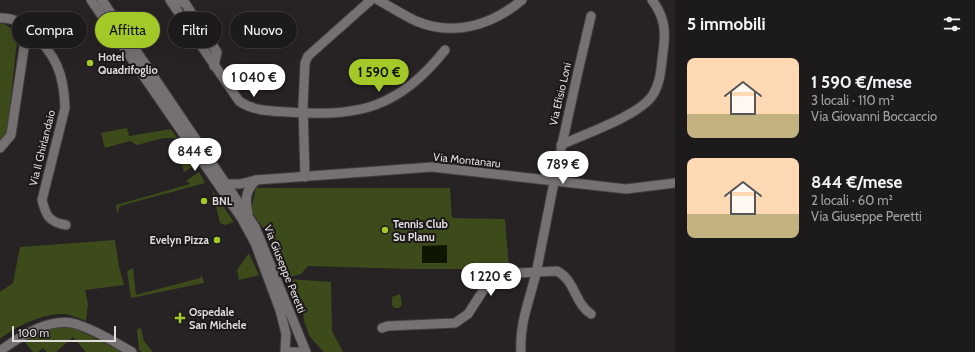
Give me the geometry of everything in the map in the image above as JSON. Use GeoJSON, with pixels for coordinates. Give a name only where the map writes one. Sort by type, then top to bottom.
{"type":"FeatureCollection","features":[{"type":"Feature","properties":{"kind":"street","name":"Via Giuseppe Peretti"},"geometry":{"type":"LineString","coordinates":[[91,0],[242,219],[255,243],[280,310],[286,334],[286,352]]}},
{"type":"Feature","properties":{"kind":"street","name":"Via Giuseppe Peretti"},"geometry":{"type":"LineString","coordinates":[[102,0],[250,220],[261,240],[306,352]]}},
{"type":"Feature","properties":{"kind":"street"},"geometry":{"type":"LineString","coordinates":[[304,177],[303,70],[308,56],[371,0]]}},
{"type":"Feature","properties":{"kind":"street"},"geometry":{"type":"LineString","coordinates":[[378,0],[425,24],[447,29],[461,29],[492,20],[505,13],[522,0]]}},
{"type":"Feature","properties":{"kind":"street"},"geometry":{"type":"LineString","coordinates":[[561,145],[633,113],[645,106],[653,96],[660,80],[666,34],[664,23],[652,0]]}},
{"type":"Feature","properties":{"kind":"street"},"geometry":{"type":"LineString","coordinates":[[171,1],[185,3],[217,52],[214,66],[238,100],[245,105],[256,109],[303,113],[350,112],[380,104],[405,91],[430,68],[445,50]]}},
{"type":"Feature","properties":{"kind":"street","name":"Via Efisio Loni"},"geometry":{"type":"LineString","coordinates":[[521,352],[520,337],[527,301],[536,272],[553,182],[591,16]]}},
{"type":"Feature","properties":{"kind":"street","name":"Via Il Ghirlandaio"},"geometry":{"type":"LineString","coordinates":[[0,18],[12,18]]}},
{"type":"Feature","properties":{"kind":"street"},"geometry":{"type":"LineString","coordinates":[[0,148],[11,135],[24,48]]}},
{"type":"Feature","properties":{"kind":"street","name":"Via Il Ghirlandaio"},"geometry":{"type":"LineString","coordinates":[[48,48],[53,54],[64,93],[65,108],[42,200],[45,211],[50,219],[56,223],[66,225]]}},
{"type":"Feature","properties":{"kind":"street","name":"Via Montanaru"},"geometry":{"type":"LineString","coordinates":[[226,184],[240,184],[256,180],[432,167],[553,182],[626,189],[675,183]]}},
{"type":"Feature","properties":{"kind":"street"},"geometry":{"type":"LineString","coordinates":[[250,220],[245,202],[246,195],[256,180]]}},
{"type":"Feature","properties":{"kind":"street"},"geometry":{"type":"LineString","coordinates":[[382,328],[388,326],[455,323],[468,314],[486,286],[498,274],[558,271],[563,274],[583,307],[591,314]]}},
{"type":"Feature","properties":{"kind":"street"},"geometry":{"type":"LineString","coordinates":[[0,351],[12,342],[42,328],[57,322],[66,322],[88,329],[132,352]]}},
{"type":"Feature","properties":{"kind":"street"},"geometry":{"type":"LineString","coordinates":[[291,352],[299,352]]}},
{"type":"Feature","properties":{"kind":"green space"},"geometry":{"type":"Polygon","coordinates":[[[0,23],[7,25],[12,29],[12,48],[16,48],[7,133],[0,142],[0,23]]]}},
{"type":"Feature","properties":{"kind":"green space"},"geometry":{"type":"Polygon","coordinates":[[[127,128],[129,136],[171,129],[177,138],[164,138],[137,145],[130,141],[105,148],[101,133],[127,128]]]}},
{"type":"Feature","properties":{"kind":"green space"},"geometry":{"type":"Polygon","coordinates":[[[180,144],[195,165],[184,172],[177,147],[180,144]]]}},
{"type":"Feature","properties":{"kind":"green space"},"geometry":{"type":"Polygon","coordinates":[[[199,172],[205,183],[120,206],[117,214],[116,205],[190,184],[186,181],[199,172]]]}},
{"type":"Feature","properties":{"kind":"green space","name":"Tennis Club Su Planu"},"geometry":{"type":"Polygon","coordinates":[[[256,188],[450,188],[452,218],[505,219],[509,269],[411,269],[308,266],[301,274],[286,278],[272,241],[251,211],[256,188]]]}},
{"type":"Feature","properties":{"kind":"green space"},"geometry":{"type":"Polygon","coordinates":[[[212,190],[234,222],[225,225],[220,223],[212,190]]]}},
{"type":"Feature","properties":{"kind":"green space"},"geometry":{"type":"Polygon","coordinates":[[[115,240],[119,267],[124,285],[85,290],[88,304],[86,321],[74,316],[55,314],[38,318],[13,330],[0,339],[0,292],[13,283],[20,247],[115,240]]]}},
{"type":"Feature","properties":{"kind":"green space"},"geometry":{"type":"Polygon","coordinates":[[[249,253],[259,275],[239,280],[237,270],[249,253]]]}},
{"type":"Feature","properties":{"kind":"green space"},"geometry":{"type":"Polygon","coordinates":[[[133,268],[136,295],[200,278],[202,275],[204,283],[131,298],[127,271],[133,268]]]}},
{"type":"Feature","properties":{"kind":"green space"},"geometry":{"type":"Polygon","coordinates":[[[289,279],[331,282],[332,331],[343,352],[324,352],[310,337],[304,321],[302,300],[289,279]]]}},
{"type":"Feature","properties":{"kind":"green space"},"geometry":{"type":"Polygon","coordinates":[[[400,294],[402,305],[399,308],[394,308],[392,305],[392,297],[400,294]]]}},
{"type":"Feature","properties":{"kind":"green space"},"geometry":{"type":"Polygon","coordinates":[[[52,327],[74,328],[123,352],[86,352],[73,337],[56,352],[47,352],[43,348],[38,352],[33,352],[24,341],[52,327]]]}},
{"type":"Feature","properties":{"kind":"green space"},"geometry":{"type":"Polygon","coordinates":[[[141,328],[144,341],[153,352],[142,352],[139,350],[137,329],[141,328]]]}},
{"type":"Feature","properties":{"kind":"shaded area"},"geometry":{"type":"Polygon","coordinates":[[[447,245],[447,263],[422,263],[422,246],[447,245]]]}},
{"type":"Feature","properties":{"kind":"place","name":"Hotel Quadrifoglio"},"geometry":{"type":"Point","coordinates":[90,63]}},
{"type":"Feature","properties":{"kind":"place","name":"BNL"},"geometry":{"type":"Point","coordinates":[204,201]}},
{"type":"Feature","properties":{"kind":"place","name":"Tennis Club Su Planu"},"geometry":{"type":"Point","coordinates":[385,230]}},
{"type":"Feature","properties":{"kind":"place","name":"Evelyn Pizza"},"geometry":{"type":"Point","coordinates":[217,240]}},
{"type":"Feature","properties":{"kind":"place","name":"Ospedale San Michele"},"geometry":{"type":"Point","coordinates":[180,318]}}]}
